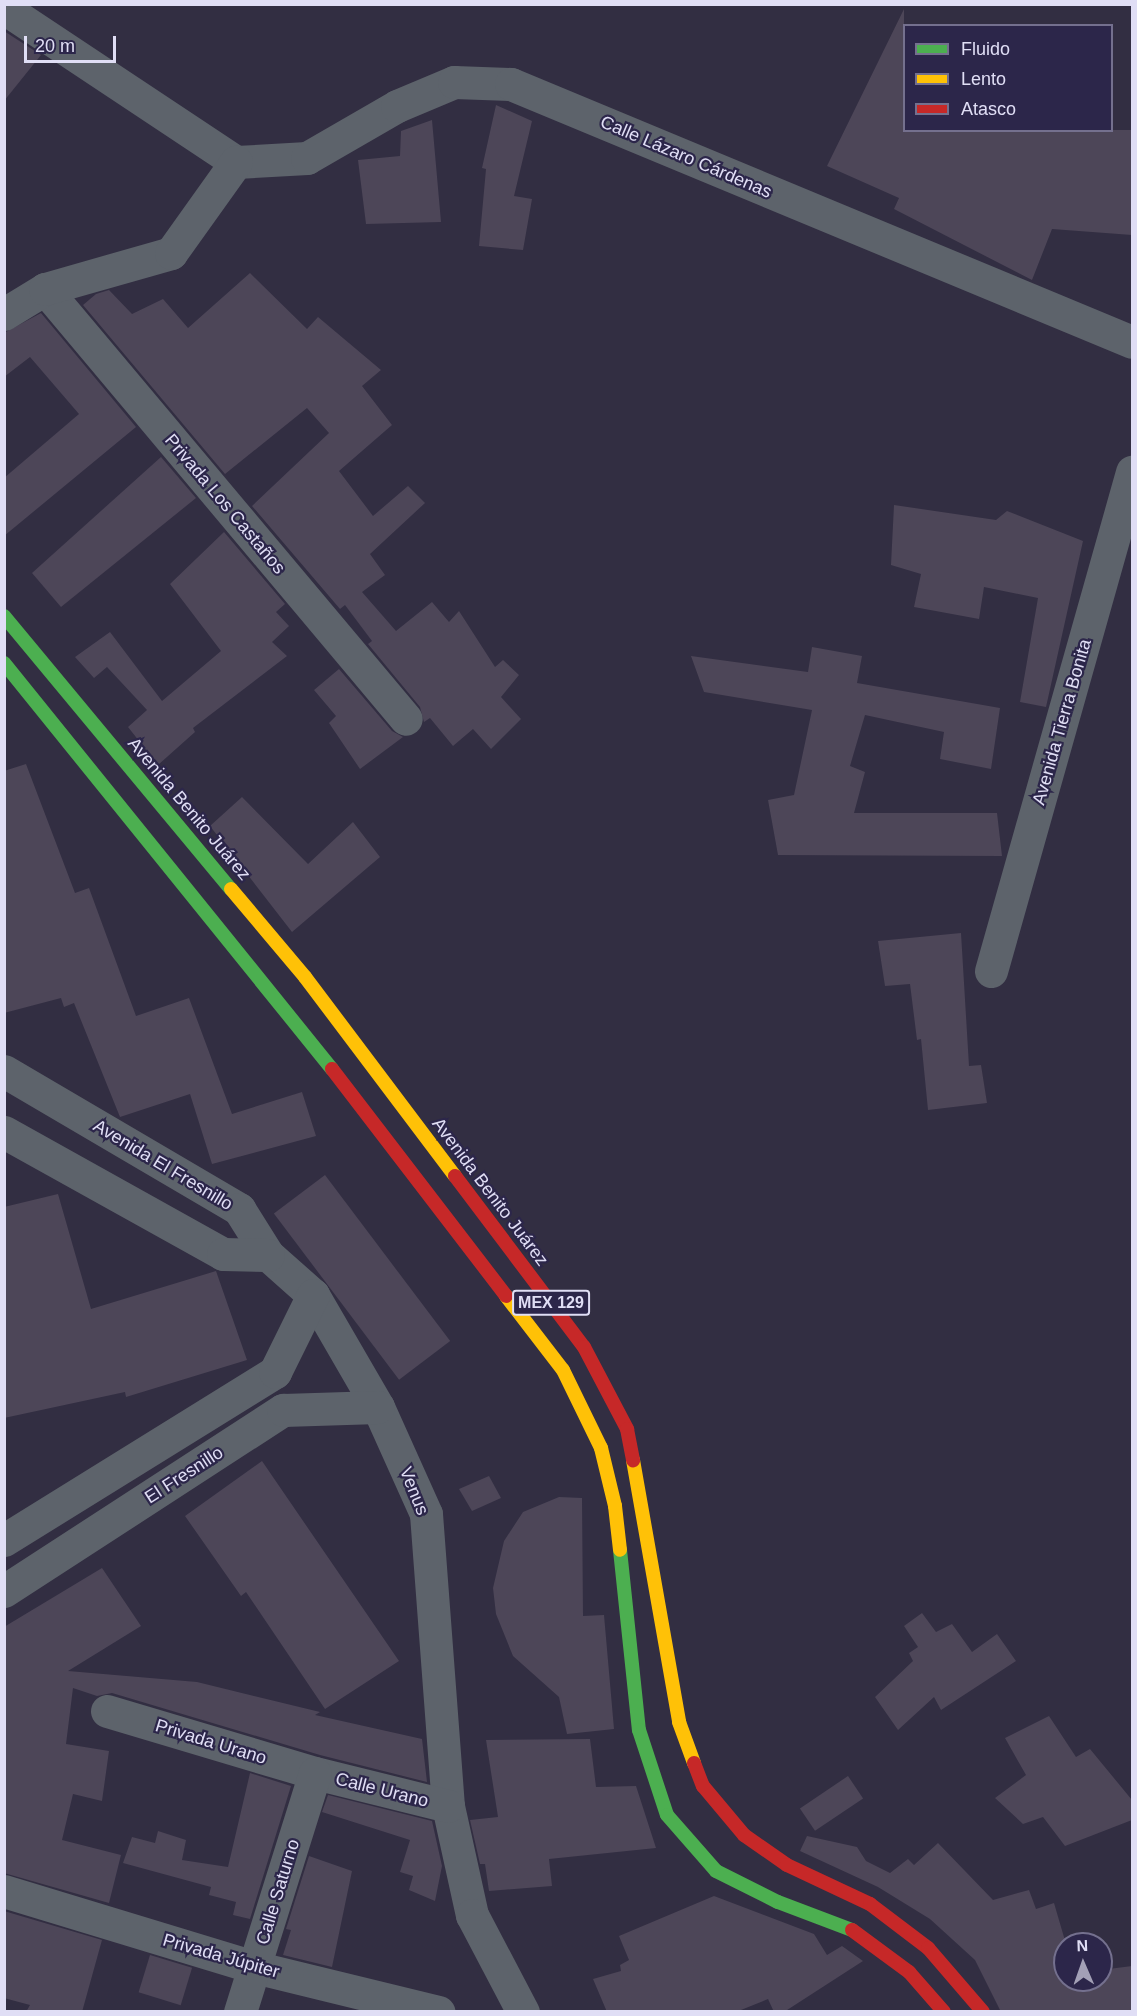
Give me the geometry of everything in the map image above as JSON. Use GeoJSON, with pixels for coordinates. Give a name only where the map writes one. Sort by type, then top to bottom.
{"type":"FeatureCollection","features":[{"type":"Feature","properties":{"kind":"main road","name":"Avenida Benito Juárez"},"geometry":{"type":"LineString","coordinates":[[7,615],[305,977],[584,1347],[627,1429],[678,1722],[703,1786],[744,1835],[787,1865],[870,1904],[928,1948],[983,2012]]}},
{"type":"Feature","properties":{"kind":"main road","name":"MEX 129"},"geometry":{"type":"LineString","coordinates":[[4,663],[284,1006],[563,1370],[601,1448],[615,1506],[639,1730],[667,1815],[716,1871],[778,1902],[844,1924],[909,1972],[944,2012]]}},
{"type":"Feature","properties":{"kind":"street"},"geometry":{"type":"LineString","coordinates":[[4,8],[236,162],[171,253],[45,289],[4,314]]}},
{"type":"Feature","properties":{"kind":"street","name":"Calle Lázaro Cárdenas"},"geometry":{"type":"LineString","coordinates":[[236,162],[307,158],[397,106],[454,82],[511,84],[1132,342]]}},
{"type":"Feature","properties":{"kind":"street","name":"Privada Los Castaños"},"geometry":{"type":"LineString","coordinates":[[45,289],[406,719]]}},
{"type":"Feature","properties":{"kind":"street","name":"Avenida Tierra Bonita"},"geometry":{"type":"LineString","coordinates":[[991,971],[1132,472]]}},
{"type":"Feature","properties":{"kind":"street","name":"Avenida El Fresnillo"},"geometry":{"type":"LineString","coordinates":[[4,1071],[239,1209],[268,1255]]}},
{"type":"Feature","properties":{"kind":"street"},"geometry":{"type":"LineString","coordinates":[[4,1132],[224,1254],[268,1255]]}},
{"type":"Feature","properties":{"kind":"street","name":"Venus"},"geometry":{"type":"LineString","coordinates":[[268,1255],[313,1295],[378,1407],[426,1514],[448,1806],[472,1915],[523,2012]]}},
{"type":"Feature","properties":{"kind":"street"},"geometry":{"type":"LineString","coordinates":[[4,1540],[275,1372],[313,1295]]}},
{"type":"Feature","properties":{"kind":"street"},"geometry":{"type":"LineString","coordinates":[[275,1372],[290,1410]]}},
{"type":"Feature","properties":{"kind":"street","name":"El Fresnillo"},"geometry":{"type":"LineString","coordinates":[[4,1591],[283,1410],[378,1407]]}},
{"type":"Feature","properties":{"kind":"street","name":"Privada Urano"},"geometry":{"type":"LineString","coordinates":[[106,1711],[315,1773]]}},
{"type":"Feature","properties":{"kind":"street","name":"Calle Urano"},"geometry":{"type":"LineString","coordinates":[[315,1773],[448,1806]]}},
{"type":"Feature","properties":{"kind":"street","name":"Calle Saturno"},"geometry":{"type":"LineString","coordinates":[[240,2012],[315,1773]]}},
{"type":"Feature","properties":{"kind":"street","name":"Privada Júpiter"},"geometry":{"type":"LineString","coordinates":[[4,1892],[254,1967],[439,2012]]}},
{"type":"Feature","properties":{"kind":"building"},"geometry":{"type":"Polygon","coordinates":[[[904,9],[903,132],[1113,132],[1113,130],[1132,130],[1132,235],[1052,229],[1032,280],[894,209],[899,198],[827,166],[904,9]]]}},
{"type":"Feature","properties":{"kind":"building"},"geometry":{"type":"Polygon","coordinates":[[[4,31],[41,55],[4,101],[4,31]]]}},
{"type":"Feature","properties":{"kind":"building"},"geometry":{"type":"Polygon","coordinates":[[[496,105],[532,121],[514,196],[532,199],[523,250],[479,246],[486,169],[482,168],[496,105]]]}},
{"type":"Feature","properties":{"kind":"building"},"geometry":{"type":"Polygon","coordinates":[[[432,120],[441,222],[366,224],[358,160],[400,156],[401,131],[432,120]]]}},
{"type":"Feature","properties":{"kind":"building"},"geometry":{"type":"Polygon","coordinates":[[[250,273],[307,329],[318,317],[381,370],[362,386],[392,425],[339,471],[373,516],[408,486],[425,503],[370,554],[385,575],[362,592],[396,631],[432,602],[449,622],[459,611],[495,667],[503,660],[519,675],[501,697],[521,719],[491,749],[473,729],[453,746],[430,718],[424,722],[420,707],[368,644],[372,641],[345,605],[340,609],[252,506],[329,433],[307,408],[225,474],[83,305],[96,294],[109,290],[132,314],[163,299],[188,328],[250,273]]]}},
{"type":"Feature","properties":{"kind":"building"},"geometry":{"type":"Polygon","coordinates":[[[41,313],[136,427],[4,536],[4,478],[79,414],[30,357],[4,377],[4,333],[41,313]]]}},
{"type":"Feature","properties":{"kind":"building"},"geometry":{"type":"Polygon","coordinates":[[[161,457],[196,498],[61,607],[32,573],[161,457]]]}},
{"type":"Feature","properties":{"kind":"building"},"geometry":{"type":"Polygon","coordinates":[[[894,505],[996,520],[1007,511],[1083,541],[1046,707],[1020,702],[1038,598],[984,587],[979,619],[914,607],[921,574],[891,565],[894,505]]]}},
{"type":"Feature","properties":{"kind":"building"},"geometry":{"type":"Polygon","coordinates":[[[224,532],[285,604],[276,612],[289,626],[272,642],[287,656],[193,728],[195,732],[158,765],[128,727],[147,710],[107,667],[94,678],[75,657],[110,632],[162,701],[221,651],[170,584],[224,532]]]}},
{"type":"Feature","properties":{"kind":"building"},"geometry":{"type":"Polygon","coordinates":[[[812,647],[862,656],[857,683],[1000,708],[991,769],[940,759],[944,732],[865,715],[850,766],[865,772],[854,813],[997,813],[1002,856],[778,855],[768,800],[794,795],[812,710],[704,692],[691,656],[808,672],[812,647]]]}},
{"type":"Feature","properties":{"kind":"building"},"geometry":{"type":"Polygon","coordinates":[[[339,669],[392,731],[403,737],[360,769],[329,723],[336,716],[314,690],[339,669]]]}},
{"type":"Feature","properties":{"kind":"building"},"geometry":{"type":"Polygon","coordinates":[[[26,764],[75,893],[89,888],[136,1016],[189,998],[232,1114],[302,1092],[316,1136],[212,1164],[190,1094],[120,1117],[74,1003],[64,1007],[61,998],[4,1013],[4,771],[26,764]]]}},
{"type":"Feature","properties":{"kind":"building"},"geometry":{"type":"Polygon","coordinates":[[[242,797],[308,864],[353,822],[380,857],[292,932],[210,826],[242,797]]]}},
{"type":"Feature","properties":{"kind":"building"},"geometry":{"type":"Polygon","coordinates":[[[961,933],[969,1066],[981,1065],[987,1103],[928,1110],[921,1039],[917,1040],[910,984],[885,986],[878,941],[961,933]]]}},
{"type":"Feature","properties":{"kind":"building"},"geometry":{"type":"Polygon","coordinates":[[[325,1175],[450,1341],[399,1380],[274,1214],[325,1175]]]}},
{"type":"Feature","properties":{"kind":"building"},"geometry":{"type":"Polygon","coordinates":[[[58,1194],[91,1309],[216,1271],[247,1360],[126,1397],[125,1392],[4,1418],[4,1207],[58,1194]]]}},
{"type":"Feature","properties":{"kind":"building"},"geometry":{"type":"Polygon","coordinates":[[[262,1461],[399,1661],[325,1709],[246,1592],[241,1596],[185,1516],[262,1461]]]}},
{"type":"Feature","properties":{"kind":"building"},"geometry":{"type":"Polygon","coordinates":[[[489,1476],[501,1498],[472,1511],[459,1489],[489,1476]]]}},
{"type":"Feature","properties":{"kind":"building"},"geometry":{"type":"Polygon","coordinates":[[[559,1497],[582,1498],[583,1616],[604,1615],[614,1729],[567,1734],[559,1697],[513,1656],[496,1614],[493,1588],[504,1541],[523,1512],[559,1497]]]}},
{"type":"Feature","properties":{"kind":"building"},"geometry":{"type":"Polygon","coordinates":[[[102,1568],[141,1626],[68,1671],[197,1682],[320,1712],[315,1715],[422,1739],[427,1782],[320,1755],[112,1693],[97,1696],[73,1688],[66,1744],[109,1751],[102,1801],[73,1794],[62,1840],[121,1855],[109,1903],[4,1873],[4,1627],[102,1568]]]}},
{"type":"Feature","properties":{"kind":"building"},"geometry":{"type":"Polygon","coordinates":[[[922,1613],[936,1632],[952,1624],[972,1652],[997,1634],[1016,1661],[941,1710],[934,1697],[898,1730],[875,1697],[913,1661],[909,1653],[918,1647],[904,1626],[922,1613]]]}},
{"type":"Feature","properties":{"kind":"building"},"geometry":{"type":"Polygon","coordinates":[[[1049,1716],[1076,1757],[1090,1749],[1132,1800],[1132,1820],[1065,1846],[1043,1817],[1023,1824],[995,1798],[1026,1775],[1005,1738],[1049,1716]]]}},
{"type":"Feature","properties":{"kind":"building"},"geometry":{"type":"Polygon","coordinates":[[[590,1739],[596,1787],[636,1786],[656,1848],[549,1859],[552,1886],[489,1891],[485,1864],[480,1864],[470,1820],[498,1817],[486,1740],[590,1739]]]}},
{"type":"Feature","properties":{"kind":"building"},"geometry":{"type":"Polygon","coordinates":[[[250,1773],[291,1786],[250,1919],[233,1915],[236,1902],[209,1895],[211,1887],[123,1863],[132,1837],[155,1843],[158,1831],[186,1840],[182,1860],[228,1867],[250,1773]]]}},
{"type":"Feature","properties":{"kind":"building"},"geometry":{"type":"Polygon","coordinates":[[[848,1776],[863,1798],[815,1831],[800,1808],[848,1776]]]}},
{"type":"Feature","properties":{"kind":"building"},"geometry":{"type":"Polygon","coordinates":[[[328,1795],[432,1821],[442,1866],[435,1901],[409,1890],[413,1876],[400,1872],[410,1840],[322,1812],[328,1795]]]}},
{"type":"Feature","properties":{"kind":"building"},"geometry":{"type":"Polygon","coordinates":[[[807,1836],[857,1847],[866,1861],[890,1873],[908,1859],[914,1865],[938,1843],[993,1900],[1029,1890],[1036,1909],[1054,1903],[1062,1932],[1053,1932],[1053,1992],[1113,1992],[1113,1968],[1132,1966],[1132,2012],[1001,2012],[975,1960],[930,1919],[878,1887],[800,1851],[807,1836]]]}},
{"type":"Feature","properties":{"kind":"building"},"geometry":{"type":"Polygon","coordinates":[[[309,1856],[352,1871],[332,1967],[283,1955],[291,1930],[286,1929],[309,1856]]]}},
{"type":"Feature","properties":{"kind":"building"},"geometry":{"type":"Polygon","coordinates":[[[714,1896],[814,1934],[827,1955],[842,1946],[863,1961],[784,2012],[774,2012],[768,1999],[736,2012],[607,2012],[593,1979],[621,1971],[620,1965],[629,1960],[619,1936],[714,1896]]]}},
{"type":"Feature","properties":{"kind":"building"},"geometry":{"type":"Polygon","coordinates":[[[4,1911],[102,1940],[82,2012],[26,2012],[30,2005],[4,1998],[4,1911]]]}},
{"type":"Feature","properties":{"kind":"building"},"geometry":{"type":"Polygon","coordinates":[[[150,1955],[192,1968],[181,2005],[139,1992],[150,1955]]]}},
{"type":"Feature","properties":{"kind":"traffic: fast"},"geometry":{"type":"LineString","coordinates":[[4,616],[231,889]]}},
{"type":"Feature","properties":{"kind":"traffic: fast"},"geometry":{"type":"LineString","coordinates":[[4,663],[332,1069]]}},
{"type":"Feature","properties":{"kind":"traffic: fast"},"geometry":{"type":"LineString","coordinates":[[620,1550],[639,1730],[667,1815],[716,1871],[778,1902],[852,1930]]}},
{"type":"Feature","properties":{"kind":"traffic: slow"},"geometry":{"type":"LineString","coordinates":[[231,889],[305,977],[455,1176]]}},
{"type":"Feature","properties":{"kind":"traffic: slow"},"geometry":{"type":"LineString","coordinates":[[506,1296],[563,1370],[601,1448],[615,1506],[620,1550]]}},
{"type":"Feature","properties":{"kind":"traffic: slow"},"geometry":{"type":"LineString","coordinates":[[633,1460],[679,1722],[694,1763]]}},
{"type":"Feature","properties":{"kind":"traffic: jam"},"geometry":{"type":"LineString","coordinates":[[332,1069],[506,1296]]}},
{"type":"Feature","properties":{"kind":"traffic: jam"},"geometry":{"type":"LineString","coordinates":[[455,1176],[584,1347],[627,1429],[633,1460]]}},
{"type":"Feature","properties":{"kind":"traffic: jam"},"geometry":{"type":"LineString","coordinates":[[694,1763],[703,1786],[744,1835],[787,1865],[870,1904],[928,1948],[983,2012]]}},
{"type":"Feature","properties":{"kind":"traffic: jam"},"geometry":{"type":"LineString","coordinates":[[852,1930],[909,1972],[944,2012]]}}]}
